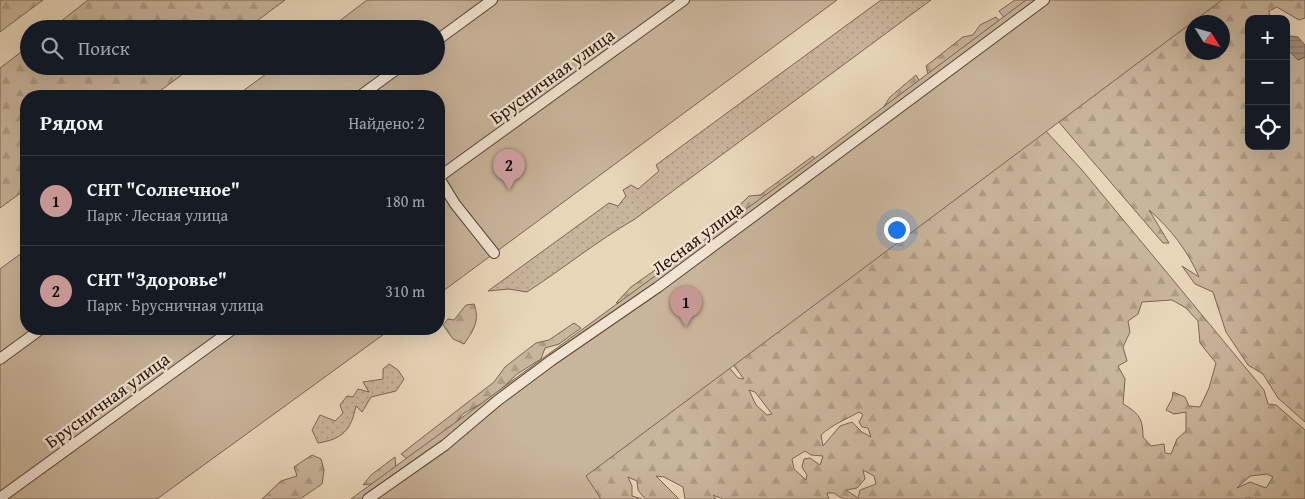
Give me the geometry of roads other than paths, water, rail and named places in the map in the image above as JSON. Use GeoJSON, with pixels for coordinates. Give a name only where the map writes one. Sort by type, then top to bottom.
{"type":"FeatureCollection","features":[{"type":"Feature","properties":{"kind":"street"},"geometry":{"type":"LineString","coordinates":[[445,34],[492,0]]}},
{"type":"Feature","properties":{"kind":"street","name":"Брусничная улица"},"geometry":{"type":"LineString","coordinates":[[445,174],[684,0]]}},
{"type":"Feature","properties":{"kind":"street","name":"Лесная улица"},"geometry":{"type":"LineString","coordinates":[[368,499],[445,445],[497,401],[552,360],[658,287],[1044,0]]}},
{"type":"Feature","properties":{"kind":"street"},"geometry":{"type":"LineString","coordinates":[[369,90],[389,75]]}},
{"type":"Feature","properties":{"kind":"street"},"geometry":{"type":"LineString","coordinates":[[445,188],[455,204],[494,253]]}},
{"type":"Feature","properties":{"kind":"street"},"geometry":{"type":"LineString","coordinates":[[0,359],[33,335]]}},
{"type":"Feature","properties":{"kind":"street","name":"Брусничная улица"},"geometry":{"type":"LineString","coordinates":[[0,498],[225,335]]}},
{"type":"Feature","properties":{"kind":"place","name":"СНТ \"Здоровье\""},"geometry":{"type":"Point","coordinates":[509,190]}},
{"type":"Feature","properties":{"kind":"place","name":"СНТ \"Солнечное\""},"geometry":{"type":"Point","coordinates":[686,327]}}]}
